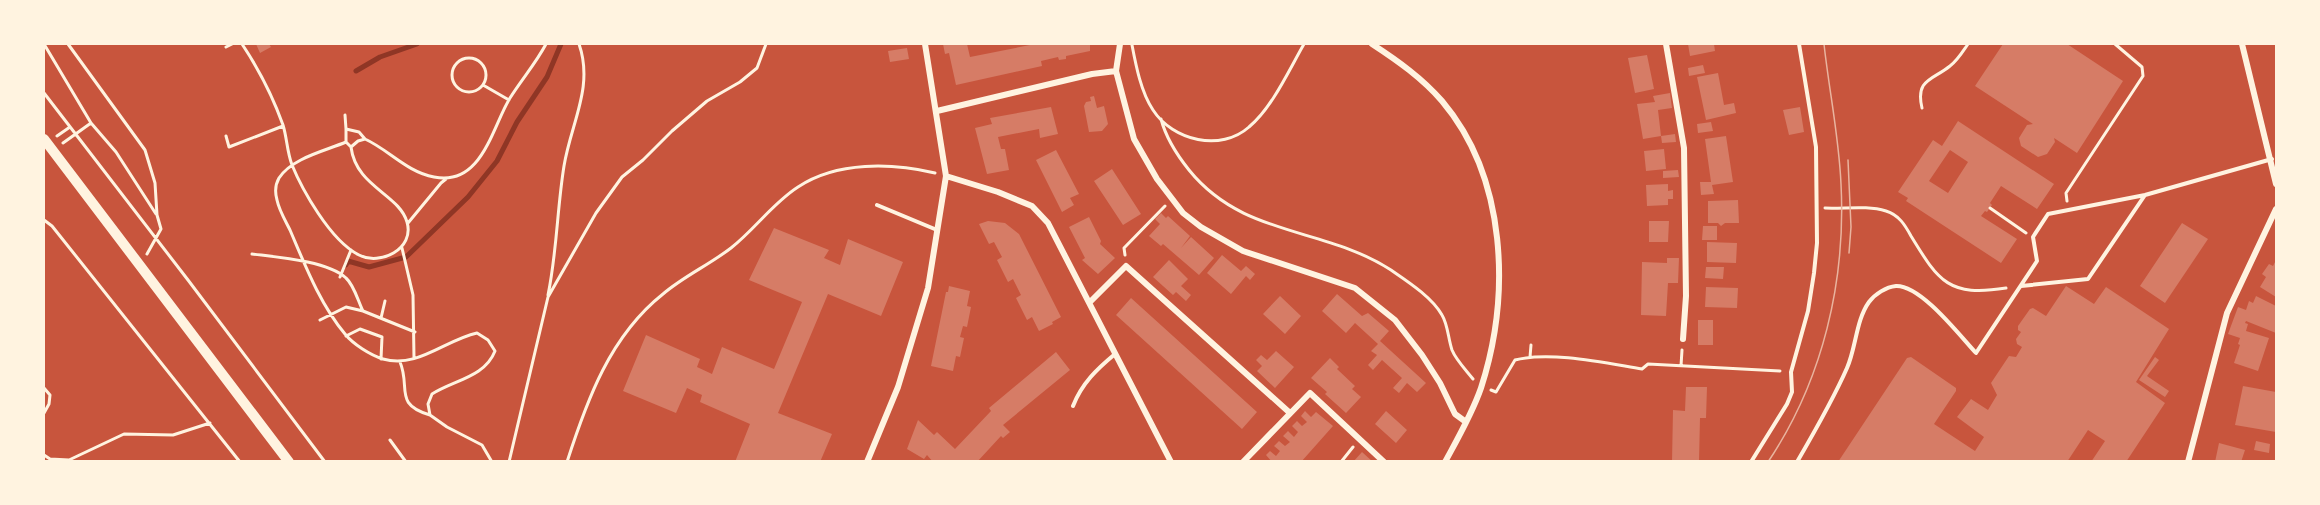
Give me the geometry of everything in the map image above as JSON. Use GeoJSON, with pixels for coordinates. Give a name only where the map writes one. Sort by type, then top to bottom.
{"type":"FeatureCollection","features":[{"type":"Feature","properties":{"kind":"main road"},"geometry":{"type":"LineString","coordinates":[[44,139],[289,462]]}},
{"type":"Feature","properties":{"kind":"street"},"geometry":{"type":"LineString","coordinates":[[867,462],[898,387],[928,288],[946,176],[925,44]]}},
{"type":"Feature","properties":{"kind":"street"},"geometry":{"type":"LineString","coordinates":[[1120,44],[1116,71],[1134,139],[1157,180],[1183,213],[1201,227],[1243,251],[1355,288],[1395,320],[1440,382],[1455,414],[1466,422]]}},
{"type":"Feature","properties":{"kind":"street"},"geometry":{"type":"LineString","coordinates":[[1372,44],[1410,69],[1443,102],[1475,153],[1495,216],[1498,266],[1495,331],[1480,388],[1466,422],[1445,462]]}},
{"type":"Feature","properties":{"kind":"street"},"geometry":{"type":"LineString","coordinates":[[1666,44],[1684,148],[1686,296],[1683,339]]}},
{"type":"Feature","properties":{"kind":"street"},"geometry":{"type":"LineString","coordinates":[[2242,44],[2277,184]]}},
{"type":"Feature","properties":{"kind":"street"},"geometry":{"type":"LineString","coordinates":[[937,111],[1092,74],[1116,71]]}},
{"type":"Feature","properties":{"kind":"street"},"geometry":{"type":"LineString","coordinates":[[946,176],[998,192],[1032,206],[1048,223],[1172,462]]}},
{"type":"Feature","properties":{"kind":"street"},"geometry":{"type":"LineString","coordinates":[[2188,462],[2227,314],[2277,209]]}},
{"type":"Feature","properties":{"kind":"street"},"geometry":{"type":"LineString","coordinates":[[1090,302],[1125,266],[1290,413]]}},
{"type":"Feature","properties":{"kind":"street"},"geometry":{"type":"LineString","coordinates":[[1243,462],[1310,393],[1384,462]]}},
{"type":"Feature","properties":{"kind":"lane"},"geometry":{"type":"LineString","coordinates":[[1750,462],[1787,404],[1792,392],[1791,372],[1808,311],[1817,232],[1816,147],[1799,44]]}},
{"type":"Feature","properties":{"kind":"lane"},"geometry":{"type":"LineString","coordinates":[[1797,462],[1848,367],[1867,304],[1877,293],[1897,286],[1913,291],[1928,302],[1976,352],[2037,261],[2033,237],[2048,214],[2145,195],[2272,159]]}},
{"type":"Feature","properties":{"kind":"lane"},"geometry":{"type":"LineString","coordinates":[[2020,286],[2088,279],[2145,195]]}},
{"type":"Feature","properties":{"kind":"lane"},"geometry":{"type":"LineString","coordinates":[[877,205],[937,231]]}},
{"type":"Feature","properties":{"kind":"lane"},"geometry":{"type":"LineString","coordinates":[[1073,406],[1078,393],[1094,371],[1116,354]]}},
{"type":"Feature","properties":{"kind":"path"},"geometry":{"type":"LineString","coordinates":[[44,44],[91,123],[116,153],[157,215]]}},
{"type":"Feature","properties":{"kind":"path"},"geometry":{"type":"LineString","coordinates":[[68,44],[145,150],[155,183],[157,215],[161,229],[157,239],[139,264]]}},
{"type":"Feature","properties":{"kind":"path"},"geometry":{"type":"LineString","coordinates":[[226,47],[232,44]]}},
{"type":"Feature","properties":{"kind":"path"},"geometry":{"type":"LineString","coordinates":[[242,44],[283,126],[292,165],[319,214],[351,250],[373,260],[388,256],[402,248],[408,223],[441,183],[465,172],[480,159],[508,100],[546,44]]}},
{"type":"Feature","properties":{"kind":"path"},"geometry":{"type":"LineString","coordinates":[[509,462],[548,297],[554,266],[564,163],[585,84],[584,59],[579,44]]}},
{"type":"Feature","properties":{"kind":"path"},"geometry":{"type":"LineString","coordinates":[[548,297],[596,213],[622,177],[707,101],[740,82],[757,68],[766,44]]}},
{"type":"Feature","properties":{"kind":"path"},"geometry":{"type":"LineString","coordinates":[[1132,44],[1146,95],[1153,111],[1169,127],[1188,137],[1205,142],[1227,140],[1248,129],[1263,113],[1304,44]]}},
{"type":"Feature","properties":{"kind":"path"},"geometry":{"type":"LineString","coordinates":[[1922,108],[1919,98],[1923,86],[1931,77],[1950,67],[1968,44]]}},
{"type":"Feature","properties":{"kind":"path"},"geometry":{"type":"LineString","coordinates":[[2067,210],[2066,193],[2143,76],[2142,67],[2115,44]]}},
{"type":"Feature","properties":{"kind":"path"},"geometry":{"type":"LineString","coordinates":[[468,59],[477,60],[486,73],[483,85],[478,90],[462,91],[455,85],[452,78],[456,64],[468,59]]}},
{"type":"Feature","properties":{"kind":"path"},"geometry":{"type":"LineString","coordinates":[[483,85],[508,100]]}},
{"type":"Feature","properties":{"kind":"path"},"geometry":{"type":"LineString","coordinates":[[44,93],[325,462]]}},
{"type":"Feature","properties":{"kind":"path"},"geometry":{"type":"LineString","coordinates":[[345,115],[346,142],[351,147],[354,161],[361,173],[402,212],[408,223]]}},
{"type":"Feature","properties":{"kind":"path"},"geometry":{"type":"LineString","coordinates":[[1161,119],[1164,132],[1184,164],[1199,183],[1231,208],[1252,219],[1353,249],[1391,270],[1419,292],[1441,313],[1453,353],[1480,388],[1496,392],[1515,360],[1530,357],[1598,361],[1642,369],[1648,364],[1791,372]]}},
{"type":"Feature","properties":{"kind":"path"},"geometry":{"type":"LineString","coordinates":[[79,131],[91,123]]}},
{"type":"Feature","properties":{"kind":"path"},"geometry":{"type":"LineString","coordinates":[[226,136],[229,147],[283,126]]}},
{"type":"Feature","properties":{"kind":"path"},"geometry":{"type":"LineString","coordinates":[[346,129],[359,132],[365,140],[416,171],[434,177],[448,178]]}},
{"type":"Feature","properties":{"kind":"path"},"geometry":{"type":"LineString","coordinates":[[351,147],[358,141],[365,140]]}},
{"type":"Feature","properties":{"kind":"path"},"geometry":{"type":"LineString","coordinates":[[346,142],[292,165],[280,177],[276,186],[277,201],[330,314],[346,336],[381,359],[400,362],[436,351],[477,333],[488,340],[495,351],[491,363],[482,370],[432,394],[428,404],[430,415]]}},
{"type":"Feature","properties":{"kind":"path"},"geometry":{"type":"LineString","coordinates":[[567,462],[588,402],[604,366],[637,318],[663,294],[731,248],[798,187],[823,174],[867,167],[913,168],[946,176]]}},
{"type":"Feature","properties":{"kind":"path"},"geometry":{"type":"LineString","coordinates":[[1124,248],[1163,208]]}},
{"type":"Feature","properties":{"kind":"path"},"geometry":{"type":"LineString","coordinates":[[1827,208],[1885,210],[1900,218],[1930,267],[1948,284],[1959,289],[1983,292],[2020,286]]}},
{"type":"Feature","properties":{"kind":"path"},"geometry":{"type":"LineString","coordinates":[[1990,208],[2033,237]]}},
{"type":"Feature","properties":{"kind":"path"},"geometry":{"type":"LineString","coordinates":[[44,220],[52,226],[240,462]]}},
{"type":"Feature","properties":{"kind":"path"},"geometry":{"type":"LineString","coordinates":[[402,248],[406,257],[412,295],[415,332],[414,358]]}},
{"type":"Feature","properties":{"kind":"path"},"geometry":{"type":"LineString","coordinates":[[340,275],[351,250]]}},
{"type":"Feature","properties":{"kind":"path"},"geometry":{"type":"LineString","coordinates":[[252,254],[303,260],[348,279],[363,311]]}},
{"type":"Feature","properties":{"kind":"path"},"geometry":{"type":"LineString","coordinates":[[381,318],[385,301]]}},
{"type":"Feature","properties":{"kind":"path"},"geometry":{"type":"LineString","coordinates":[[320,320],[346,308],[363,311],[415,332]]}},
{"type":"Feature","properties":{"kind":"path"},"geometry":{"type":"LineString","coordinates":[[346,336],[360,329],[381,337],[381,359]]}},
{"type":"Feature","properties":{"kind":"path"},"geometry":{"type":"LineString","coordinates":[[1681,366],[1683,339]]}},
{"type":"Feature","properties":{"kind":"path"},"geometry":{"type":"LineString","coordinates":[[1530,357],[1531,345]]}},
{"type":"Feature","properties":{"kind":"path"},"geometry":{"type":"LineString","coordinates":[[400,362],[404,372],[404,397],[415,411],[430,415],[447,427],[482,445],[492,462]]}},
{"type":"Feature","properties":{"kind":"path"},"geometry":{"type":"LineString","coordinates":[[44,388],[50,395],[49,405],[44,413]]}},
{"type":"Feature","properties":{"kind":"path"},"geometry":{"type":"LineString","coordinates":[[44,455],[50,459],[69,460],[124,434],[173,435],[210,423]]}},
{"type":"Feature","properties":{"kind":"path"},"geometry":{"type":"LineString","coordinates":[[390,440],[406,462]]}},
{"type":"Feature","properties":{"kind":"path"},"geometry":{"type":"LineString","coordinates":[[1341,462],[1350,450]]}},
{"type":"Feature","properties":{"kind":"building"},"geometry":{"type":"Polygon","coordinates":[[[256,44],[269,44],[271,47],[260,53],[256,44]]]}},
{"type":"Feature","properties":{"kind":"building"},"geometry":{"type":"Polygon","coordinates":[[[943,44],[967,44],[970,57],[1035,44],[1090,44],[1090,51],[1066,56],[1066,59],[1059,60],[1058,57],[1041,61],[1042,66],[956,85],[949,53],[945,54],[943,44]]]}},
{"type":"Feature","properties":{"kind":"building"},"geometry":{"type":"Polygon","coordinates":[[[1688,44],[1714,44],[1715,51],[1690,56],[1688,44]]]}},
{"type":"Feature","properties":{"kind":"building"},"geometry":{"type":"Polygon","coordinates":[[[2003,44],[2067,44],[2123,81],[2077,153],[2054,138],[2055,142],[2047,154],[2038,157],[2021,146],[2019,138],[2027,125],[2033,124],[1975,86],[2003,44]]]}},
{"type":"Feature","properties":{"kind":"building"},"geometry":{"type":"Polygon","coordinates":[[[907,48],[909,59],[890,62],[888,51],[907,48]]]}},
{"type":"Feature","properties":{"kind":"building"},"geometry":{"type":"Polygon","coordinates":[[[1647,55],[1654,89],[1635,93],[1628,58],[1647,55]]]}},
{"type":"Feature","properties":{"kind":"building"},"geometry":{"type":"Polygon","coordinates":[[[1703,65],[1705,73],[1689,76],[1688,68],[1703,65]]]}},
{"type":"Feature","properties":{"kind":"building"},"geometry":{"type":"Polygon","coordinates":[[[1718,73],[1724,105],[1734,103],[1736,113],[1706,120],[1697,77],[1718,73]]]}},
{"type":"Feature","properties":{"kind":"building"},"geometry":{"type":"Polygon","coordinates":[[[1670,93],[1672,108],[1658,110],[1661,136],[1643,139],[1637,104],[1655,102],[1653,96],[1670,93]]]}},
{"type":"Feature","properties":{"kind":"building"},"geometry":{"type":"Polygon","coordinates":[[[1094,96],[1097,108],[1104,106],[1108,124],[1102,131],[1089,132],[1084,106],[1086,102],[1091,101],[1090,97],[1094,96]]]}},
{"type":"Feature","properties":{"kind":"building"},"geometry":{"type":"Polygon","coordinates":[[[1051,107],[1058,134],[1040,138],[1039,129],[998,137],[1001,149],[1005,149],[1009,170],[987,174],[975,128],[992,124],[990,118],[1051,107]]]}},
{"type":"Feature","properties":{"kind":"building"},"geometry":{"type":"Polygon","coordinates":[[[1800,107],[1804,132],[1789,135],[1783,110],[1800,107]]]}},
{"type":"Feature","properties":{"kind":"building"},"geometry":{"type":"Polygon","coordinates":[[[1958,121],[2054,184],[2037,209],[2001,186],[1990,203],[1992,205],[1981,216],[2017,239],[2001,263],[1906,201],[1908,198],[1898,192],[1933,140],[1942,146],[1958,121]],[[1950,150],[1929,181],[1948,193],[1968,162],[1950,150]]]}},
{"type":"Feature","properties":{"kind":"building"},"geometry":{"type":"Polygon","coordinates":[[[1711,122],[1713,131],[1698,133],[1697,124],[1711,122]]]}},
{"type":"Feature","properties":{"kind":"building"},"geometry":{"type":"Polygon","coordinates":[[[1675,134],[1676,142],[1662,143],[1661,136],[1675,134]]]}},
{"type":"Feature","properties":{"kind":"building"},"geometry":{"type":"Polygon","coordinates":[[[1726,136],[1733,182],[1712,185],[1714,194],[1701,195],[1700,182],[1711,182],[1705,139],[1726,136]]]}},
{"type":"Feature","properties":{"kind":"building"},"geometry":{"type":"Polygon","coordinates":[[[1664,149],[1666,169],[1646,171],[1644,151],[1664,149]]]}},
{"type":"Feature","properties":{"kind":"building"},"geometry":{"type":"Polygon","coordinates":[[[1056,150],[1079,194],[1070,198],[1074,205],[1062,212],[1036,160],[1056,150]]]}},
{"type":"Feature","properties":{"kind":"building"},"geometry":{"type":"Polygon","coordinates":[[[1112,169],[1141,214],[1123,225],[1094,181],[1112,169]]]}},
{"type":"Feature","properties":{"kind":"building"},"geometry":{"type":"Polygon","coordinates":[[[1678,170],[1679,177],[1663,178],[1663,171],[1678,170]]]}},
{"type":"Feature","properties":{"kind":"building"},"geometry":{"type":"Polygon","coordinates":[[[1668,184],[1668,191],[1673,190],[1673,199],[1668,199],[1668,205],[1647,206],[1646,185],[1668,184]]]}},
{"type":"Feature","properties":{"kind":"building"},"geometry":{"type":"Polygon","coordinates":[[[1738,200],[1739,223],[1725,223],[1721,226],[1718,223],[1708,223],[1708,201],[1738,200]]]}},
{"type":"Feature","properties":{"kind":"building"},"geometry":{"type":"Polygon","coordinates":[[[1161,213],[1166,218],[1168,216],[1190,236],[1181,248],[1191,237],[1214,258],[1199,275],[1163,244],[1161,246],[1149,236],[1160,224],[1155,219],[1161,213]]]}},
{"type":"Feature","properties":{"kind":"building"},"geometry":{"type":"Polygon","coordinates":[[[1089,217],[1101,241],[1100,244],[1115,258],[1098,274],[1082,260],[1085,258],[1069,227],[1089,217]]]}},
{"type":"Feature","properties":{"kind":"building"},"geometry":{"type":"Polygon","coordinates":[[[988,221],[1005,223],[1019,234],[1061,317],[1052,322],[1053,324],[1039,331],[1032,317],[1027,320],[1016,298],[1021,295],[1013,279],[1008,282],[997,260],[1002,257],[994,242],[989,244],[979,224],[988,221]]]}},
{"type":"Feature","properties":{"kind":"building"},"geometry":{"type":"Polygon","coordinates":[[[1649,221],[1669,221],[1668,242],[1649,242],[1649,221]]]}},
{"type":"Feature","properties":{"kind":"building"},"geometry":{"type":"Polygon","coordinates":[[[2182,223],[2208,239],[2165,303],[2140,286],[2182,223]]]}},
{"type":"Feature","properties":{"kind":"building"},"geometry":{"type":"Polygon","coordinates":[[[1703,226],[1717,226],[1717,240],[1702,240],[1703,226]]]}},
{"type":"Feature","properties":{"kind":"building"},"geometry":{"type":"Polygon","coordinates":[[[774,228],[829,250],[824,258],[840,265],[848,239],[903,262],[881,316],[828,294],[778,413],[832,434],[820,462],[735,462],[750,424],[700,402],[702,395],[687,388],[676,413],[623,391],[646,335],[700,359],[697,367],[712,374],[722,347],[774,369],[802,302],[749,280],[774,228]]]}},
{"type":"Feature","properties":{"kind":"building"},"geometry":{"type":"Polygon","coordinates":[[[1707,242],[1737,243],[1736,263],[1707,262],[1707,242]]]}},
{"type":"Feature","properties":{"kind":"building"},"geometry":{"type":"Polygon","coordinates":[[[1222,255],[1241,271],[1246,266],[1255,274],[1250,280],[1246,276],[1231,294],[1207,273],[1222,255]]]}},
{"type":"Feature","properties":{"kind":"building"},"geometry":{"type":"Polygon","coordinates":[[[1667,258],[1679,258],[1678,283],[1668,283],[1666,316],[1641,315],[1642,262],[1667,263],[1667,258]]]}},
{"type":"Feature","properties":{"kind":"building"},"geometry":{"type":"Polygon","coordinates":[[[1169,260],[1188,279],[1181,286],[1191,295],[1186,301],[1176,292],[1173,295],[1153,277],[1169,260]]]}},
{"type":"Feature","properties":{"kind":"building"},"geometry":{"type":"Polygon","coordinates":[[[2276,260],[2276,297],[2260,287],[2266,277],[2262,274],[2269,264],[2273,266],[2276,260]]]}},
{"type":"Feature","properties":{"kind":"building"},"geometry":{"type":"Polygon","coordinates":[[[1706,267],[1724,267],[1723,279],[1705,278],[1706,267]]]}},
{"type":"Feature","properties":{"kind":"building"},"geometry":{"type":"Polygon","coordinates":[[[949,286],[970,291],[967,306],[971,307],[967,327],[963,326],[960,337],[964,338],[960,357],[956,356],[953,371],[931,366],[949,286]]]}},
{"type":"Feature","properties":{"kind":"building"},"geometry":{"type":"Polygon","coordinates":[[[2066,286],[2094,304],[2106,287],[2169,329],[2136,382],[2165,403],[2126,462],[2091,462],[2105,441],[2088,430],[2067,462],[1838,462],[1907,358],[1911,357],[1956,388],[1934,424],[1975,451],[1984,437],[1957,417],[1971,399],[1988,410],[1997,395],[1991,383],[2009,356],[2016,357],[2022,347],[2017,344],[2016,339],[2021,332],[2018,326],[2030,309],[2033,308],[2046,316],[2066,286]]]}},
{"type":"Feature","properties":{"kind":"building"},"geometry":{"type":"Polygon","coordinates":[[[1706,287],[1738,288],[1737,308],[1705,307],[1706,287]]]}},
{"type":"Feature","properties":{"kind":"building"},"geometry":{"type":"Polygon","coordinates":[[[1337,294],[1362,316],[1368,313],[1389,331],[1380,341],[1426,383],[1417,392],[1407,383],[1399,393],[1393,388],[1402,378],[1382,360],[1373,370],[1368,365],[1377,355],[1371,351],[1378,344],[1355,323],[1346,333],[1322,311],[1337,294]]]}},
{"type":"Feature","properties":{"kind":"building"},"geometry":{"type":"Polygon","coordinates":[[[1280,296],[1301,316],[1285,334],[1263,314],[1280,296]]]}},
{"type":"Feature","properties":{"kind":"building"},"geometry":{"type":"Polygon","coordinates":[[[2256,296],[2276,306],[2276,333],[2246,321],[2245,323],[2248,324],[2246,331],[2269,338],[2258,371],[2234,363],[2240,338],[2228,334],[2238,307],[2246,310],[2249,301],[2253,303],[2256,296]]]}},
{"type":"Feature","properties":{"kind":"building"},"geometry":{"type":"Polygon","coordinates":[[[1131,298],[1257,412],[1242,429],[1116,315],[1131,298]]]}},
{"type":"Feature","properties":{"kind":"building"},"geometry":{"type":"Polygon","coordinates":[[[1698,320],[1713,320],[1713,345],[1698,345],[1698,320]]]}},
{"type":"Feature","properties":{"kind":"building"},"geometry":{"type":"Polygon","coordinates":[[[1276,351],[1294,367],[1275,388],[1257,371],[1262,366],[1256,360],[1261,355],[1267,360],[1276,351]]]}},
{"type":"Feature","properties":{"kind":"building"},"geometry":{"type":"Polygon","coordinates":[[[1056,352],[1070,370],[1003,425],[1010,432],[1003,438],[1001,436],[977,462],[933,462],[927,455],[924,459],[907,449],[918,420],[934,435],[937,432],[955,449],[991,411],[989,408],[1056,352]]]}},
{"type":"Feature","properties":{"kind":"building"},"geometry":{"type":"Polygon","coordinates":[[[2155,357],[2159,360],[2147,376],[2169,391],[2165,397],[2139,380],[2155,357]]]}},
{"type":"Feature","properties":{"kind":"building"},"geometry":{"type":"Polygon","coordinates":[[[1330,358],[1339,367],[1337,369],[1355,386],[1352,389],[1361,397],[1346,413],[1311,378],[1330,358]]]}},
{"type":"Feature","properties":{"kind":"building"},"geometry":{"type":"Polygon","coordinates":[[[2243,386],[2276,392],[2276,432],[2235,425],[2243,386]]]}},
{"type":"Feature","properties":{"kind":"building"},"geometry":{"type":"Polygon","coordinates":[[[1686,387],[1707,387],[1706,418],[1700,418],[1699,462],[1672,462],[1673,410],[1685,411],[1686,387]]]}},
{"type":"Feature","properties":{"kind":"building"},"geometry":{"type":"Polygon","coordinates":[[[1305,411],[1311,417],[1316,412],[1333,426],[1301,462],[1272,462],[1266,455],[1270,451],[1276,456],[1280,451],[1274,446],[1279,441],[1285,446],[1290,442],[1283,436],[1288,431],[1294,437],[1298,432],[1292,426],[1297,421],[1302,426],[1307,422],[1301,416],[1305,411]]]}},
{"type":"Feature","properties":{"kind":"building"},"geometry":{"type":"Polygon","coordinates":[[[1386,411],[1407,430],[1396,443],[1375,424],[1386,411]]]}},
{"type":"Feature","properties":{"kind":"building"},"geometry":{"type":"Polygon","coordinates":[[[2256,441],[2270,444],[2269,453],[2254,450],[2256,441]]]}},
{"type":"Feature","properties":{"kind":"building"},"geometry":{"type":"Polygon","coordinates":[[[2219,443],[2245,450],[2241,462],[2215,462],[2219,443]]]}},
{"type":"Feature","properties":{"kind":"building"},"geometry":{"type":"Polygon","coordinates":[[[1362,452],[1373,462],[1353,462],[1362,452]]]}},
{"type":"Feature","properties":{"kind":"waterway"},"geometry":{"type":"LineString","coordinates":[[356,71],[380,57],[417,44]]}},
{"type":"Feature","properties":{"kind":"waterway"},"geometry":{"type":"LineString","coordinates":[[346,265],[348,261],[369,267],[406,257],[468,197],[497,161],[517,122],[547,77],[561,44]]}},
{"type":"Feature","properties":{"kind":"tram line"},"geometry":{"type":"LineString","coordinates":[[1768,462],[1787,430],[1817,364],[1835,293],[1842,220],[1841,184],[1824,44]]}},
{"type":"Feature","properties":{"kind":"tram line"},"geometry":{"type":"LineString","coordinates":[[1848,160],[1851,227],[1849,253]]}}]}
